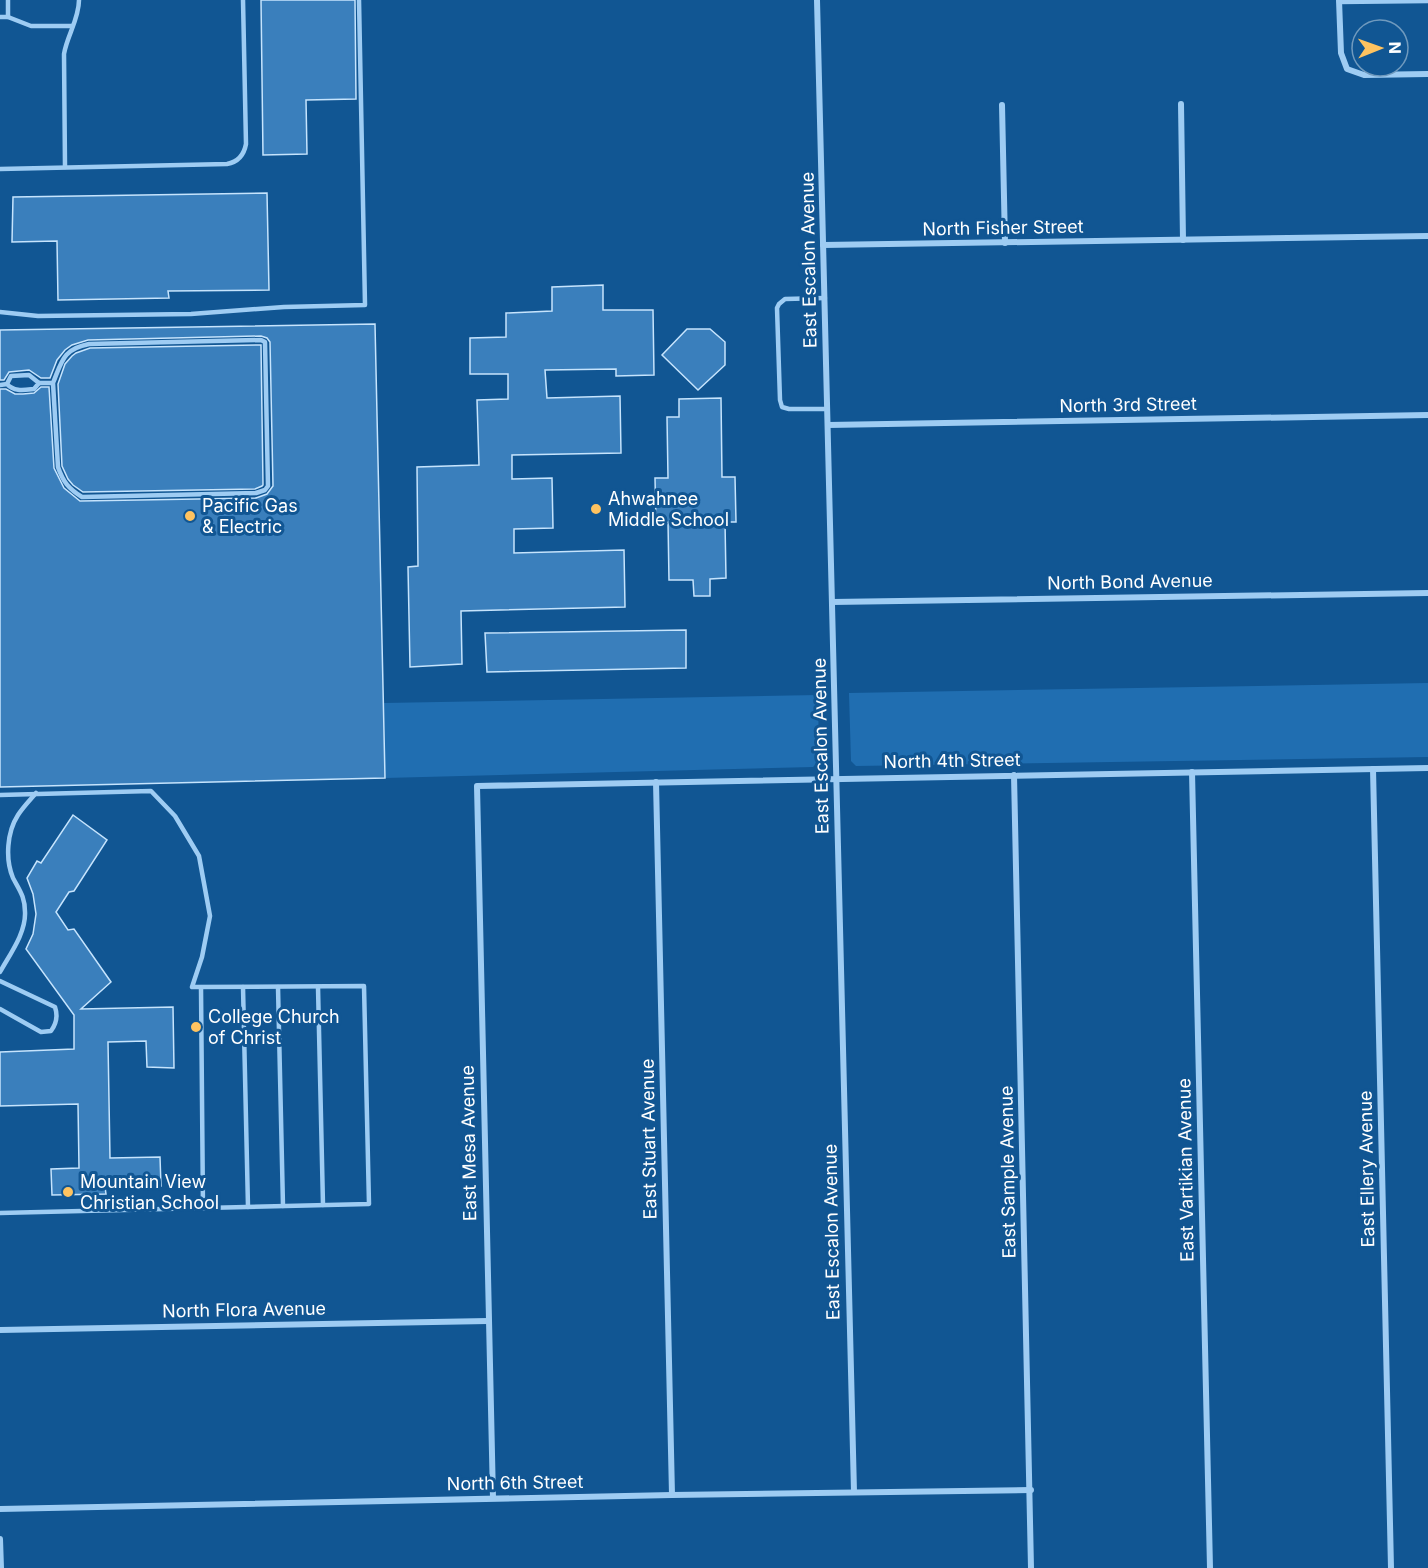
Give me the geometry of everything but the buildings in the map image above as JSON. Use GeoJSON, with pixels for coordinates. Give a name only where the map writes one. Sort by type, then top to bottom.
{"type":"FeatureCollection","features":[{"type":"Feature","properties":{"kind":"street","name":"East Escalon Avenue"},"geometry":{"type":"LineString","coordinates":[[817,0],[854,1492]]}},
{"type":"Feature","properties":{"kind":"street"},"geometry":{"type":"LineString","coordinates":[[1339,1],[1341,53],[1347,69],[1364,75],[1428,74]]}},
{"type":"Feature","properties":{"kind":"street"},"geometry":{"type":"LineString","coordinates":[[1181,104],[1183,240]]}},
{"type":"Feature","properties":{"kind":"street"},"geometry":{"type":"LineString","coordinates":[[1002,105],[1005,243]]}},
{"type":"Feature","properties":{"kind":"street","name":"North Fisher Street"},"geometry":{"type":"LineString","coordinates":[[823,246],[1428,236]]}},
{"type":"Feature","properties":{"kind":"street","name":"North 3rd Street"},"geometry":{"type":"LineString","coordinates":[[828,425],[1428,415]]}},
{"type":"Feature","properties":{"kind":"street","name":"North Bond Avenue"},"geometry":{"type":"LineString","coordinates":[[832,602],[1428,593]]}},
{"type":"Feature","properties":{"kind":"street","name":"North 4th Street"},"geometry":{"type":"LineString","coordinates":[[477,786],[1428,768]]}},
{"type":"Feature","properties":{"kind":"street","name":"East Ellery Avenue"},"geometry":{"type":"LineString","coordinates":[[1373,769],[1391,1568]]}},
{"type":"Feature","properties":{"kind":"street","name":"East Vartikian Avenue"},"geometry":{"type":"LineString","coordinates":[[1192,772],[1210,1568]]}},
{"type":"Feature","properties":{"kind":"street","name":"East Sample Avenue"},"geometry":{"type":"LineString","coordinates":[[1014,775],[1032,1568]]}},
{"type":"Feature","properties":{"kind":"street","name":"East Stuart Avenue"},"geometry":{"type":"LineString","coordinates":[[656,782],[672,1495]]}},
{"type":"Feature","properties":{"kind":"street","name":"East Mesa Avenue"},"geometry":{"type":"LineString","coordinates":[[477,786],[493,1498]]}},
{"type":"Feature","properties":{"kind":"street","name":"North Flora Avenue"},"geometry":{"type":"LineString","coordinates":[[0,1330],[488,1321]]}},
{"type":"Feature","properties":{"kind":"street","name":"North 6th Street"},"geometry":{"type":"LineString","coordinates":[[0,1509],[493,1498],[1031,1490]]}},
{"type":"Feature","properties":{"kind":"street"},"geometry":{"type":"LineString","coordinates":[[0,1539],[1,1568]]}},
{"type":"Feature","properties":{"kind":"lane"},"geometry":{"type":"LineString","coordinates":[[8,0],[9,17]]}},
{"type":"Feature","properties":{"kind":"lane"},"geometry":{"type":"LineString","coordinates":[[65,168],[64,54],[66,42],[77,16],[79,0]]}},
{"type":"Feature","properties":{"kind":"lane"},"geometry":{"type":"LineString","coordinates":[[0,169],[233,163],[243,154],[246,140],[243,0]]}},
{"type":"Feature","properties":{"kind":"lane"},"geometry":{"type":"LineString","coordinates":[[0,312],[38,316],[191,314],[285,306],[365,305],[359,0]]}},
{"type":"Feature","properties":{"kind":"lane"},"geometry":{"type":"LineString","coordinates":[[1339,1],[1428,1]]}},
{"type":"Feature","properties":{"kind":"lane"},"geometry":{"type":"LineString","coordinates":[[0,17],[9,17],[31,26],[72,26]]}},
{"type":"Feature","properties":{"kind":"lane"},"geometry":{"type":"LineString","coordinates":[[825,298],[785,299],[777,308],[782,406],[789,409],[827,409]]}},
{"type":"Feature","properties":{"kind":"lane"},"geometry":{"type":"LineString","coordinates":[[261,340],[265,342],[268,486],[265,490],[256,493],[82,497],[62,480],[58,467],[53,383],[63,358],[75,347],[82,345],[261,340]]}},
{"type":"Feature","properties":{"kind":"lane"},"geometry":{"type":"LineString","coordinates":[[7,384],[11,376],[29,375],[39,383],[53,383]]}},
{"type":"Feature","properties":{"kind":"lane"},"geometry":{"type":"LineString","coordinates":[[7,384],[11,389],[23,390],[34,389],[39,383]]}},
{"type":"Feature","properties":{"kind":"lane"},"geometry":{"type":"LineString","coordinates":[[0,385],[7,384]]}},
{"type":"Feature","properties":{"kind":"lane"},"geometry":{"type":"LineString","coordinates":[[0,795],[151,791],[175,816],[199,856],[210,916],[202,957],[192,987],[364,987],[369,1204],[0,1213]]}},
{"type":"Feature","properties":{"kind":"lane"},"geometry":{"type":"LineString","coordinates":[[0,972],[23,929],[26,915],[24,898],[12,875],[8,855],[9,839],[17,816],[36,794]]}},
{"type":"Feature","properties":{"kind":"lane"},"geometry":{"type":"LineString","coordinates":[[0,981],[55,1006],[56,1023],[51,1030],[41,1032],[0,1009]]}},
{"type":"Feature","properties":{"kind":"lane"},"geometry":{"type":"LineString","coordinates":[[243,987],[248,1207]]}},
{"type":"Feature","properties":{"kind":"lane"},"geometry":{"type":"LineString","coordinates":[[278,987],[283,1206]]}},
{"type":"Feature","properties":{"kind":"lane"},"geometry":{"type":"LineString","coordinates":[[318,987],[323,1205]]}},
{"type":"Feature","properties":{"kind":"lane"},"geometry":{"type":"LineString","coordinates":[[201,988],[203,1208]]}},
{"type":"Feature","properties":{"kind":"shaded area"},"geometry":{"type":"Polygon","coordinates":[[[1428,683],[1428,757],[856,766],[851,761],[849,693],[1428,683]]]}},
{"type":"Feature","properties":{"kind":"shaded area"},"geometry":{"type":"Polygon","coordinates":[[[818,695],[819,761],[813,767],[385,778],[384,703],[818,695]]]}},
{"type":"Feature","properties":{"kind":"place","name":"Ahwahnee Middle School"},"geometry":{"type":"Point","coordinates":[596,509]}},
{"type":"Feature","properties":{"kind":"place","name":"Pacific Gas & Electric"},"geometry":{"type":"Point","coordinates":[190,516]}},
{"type":"Feature","properties":{"kind":"place","name":"College Church of Christ"},"geometry":{"type":"Point","coordinates":[196,1027]}},
{"type":"Feature","properties":{"kind":"place","name":"Mountain View Christian School"},"geometry":{"type":"Point","coordinates":[68,1192]}}]}
